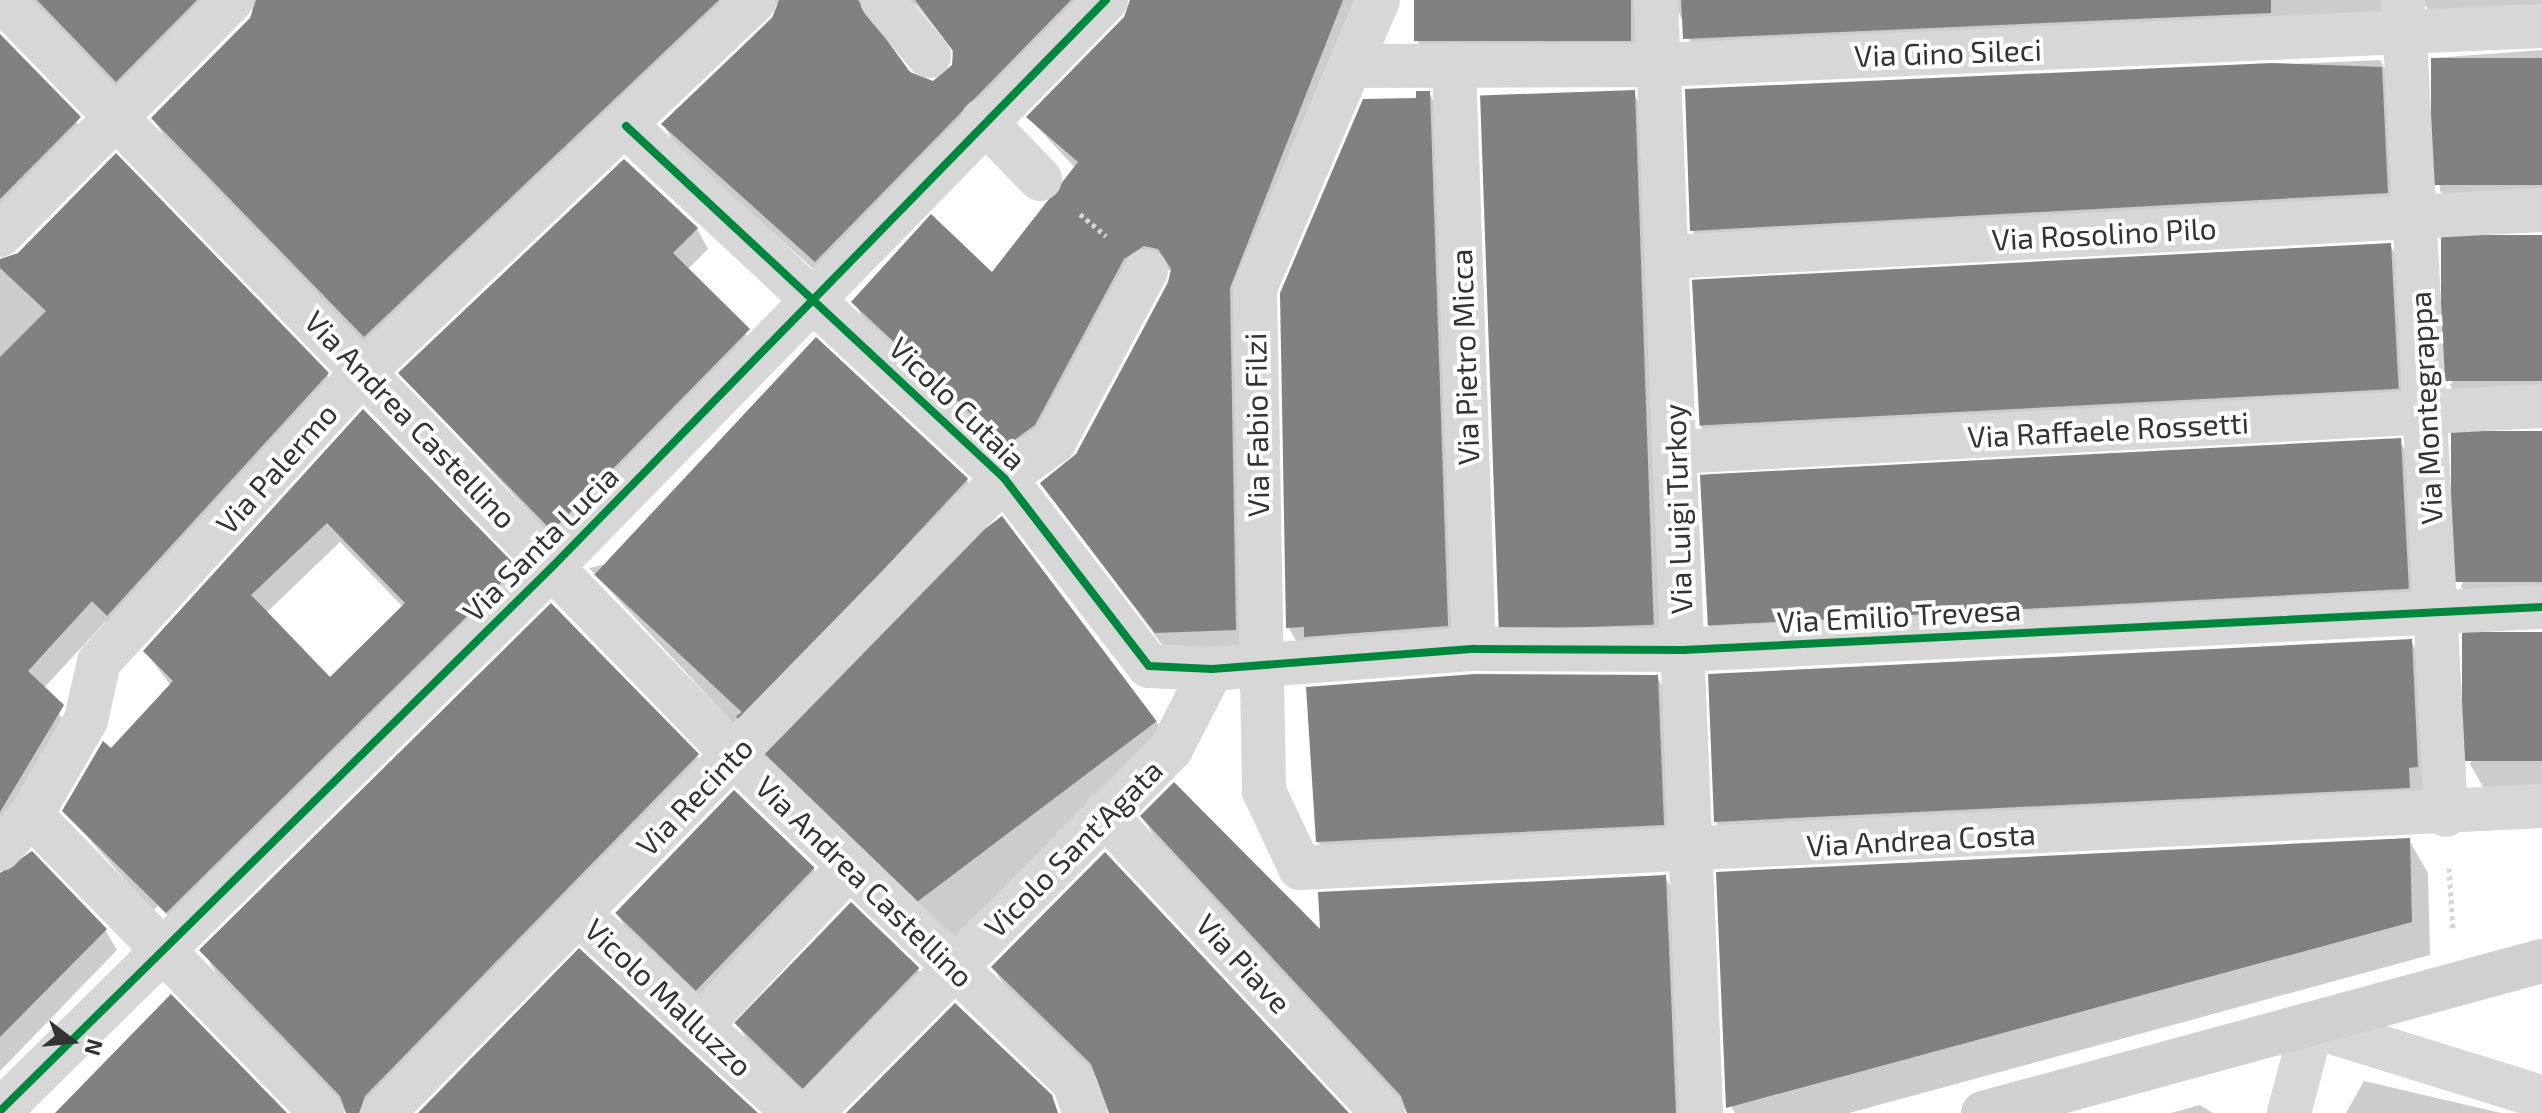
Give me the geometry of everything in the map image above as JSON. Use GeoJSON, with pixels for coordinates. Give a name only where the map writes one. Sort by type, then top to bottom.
{"type":"FeatureCollection","features":[{"type":"Feature","properties":{"kind":"main road"},"geometry":{"type":"LineString","coordinates":[[1983,1113],[2456,988],[2542,961]]}},
{"type":"Feature","properties":{"kind":"street","name":"Via Andrea Castellino"},"geometry":{"type":"LineString","coordinates":[[2,0],[117,114],[734,755],[1073,1081],[1085,1113]]}},
{"type":"Feature","properties":{"kind":"street"},"geometry":{"type":"LineString","coordinates":[[0,235],[232,0]]}},
{"type":"Feature","properties":{"kind":"street","name":"Via Palermo"},"geometry":{"type":"LineString","coordinates":[[0,849],[31,815],[86,720],[99,662],[363,372],[626,126],[755,0]]}},
{"type":"Feature","properties":{"kind":"street"},"geometry":{"type":"LineString","coordinates":[[882,0],[929,56]]}},
{"type":"Feature","properties":{"kind":"street","name":"Via Santa Lucia"},"geometry":{"type":"LineString","coordinates":[[0,1111],[163,946],[554,565],[814,301],[983,120],[1106,0]]}},
{"type":"Feature","properties":{"kind":"street","name":"Via Fabio Filzi"},"geometry":{"type":"LineString","coordinates":[[1300,868],[1264,791],[1258,666],[1255,288],[1354,66],[1378,0]]}},
{"type":"Feature","properties":{"kind":"street","name":"Via Luigi Turkoy"},"geometry":{"type":"LineString","coordinates":[[1656,0],[1701,1113]]}},
{"type":"Feature","properties":{"kind":"street","name":"Via Gino Sileci"},"geometry":{"type":"LineString","coordinates":[[1354,66],[1659,65],[2404,16],[2542,26]]}},
{"type":"Feature","properties":{"kind":"street","name":"Via Montegrappa"},"geometry":{"type":"LineString","coordinates":[[2404,16],[2446,815]]}},
{"type":"Feature","properties":{"kind":"street","name":"Via Pietro Micca"},"geometry":{"type":"LineString","coordinates":[[1454,65],[1474,649]]}},
{"type":"Feature","properties":{"kind":"street"},"geometry":{"type":"LineString","coordinates":[[983,120],[1040,179]]}},
{"type":"Feature","properties":{"kind":"street","name":"Vicolo Cutaia"},"geometry":{"type":"LineString","coordinates":[[626,126],[1004,478],[1149,666],[1212,669],[1258,666]]}},
{"type":"Feature","properties":{"kind":"street","name":"Via Rosolino Pilo"},"geometry":{"type":"LineString","coordinates":[[1667,257],[2542,210]]}},
{"type":"Feature","properties":{"kind":"street","name":"Via Recinto"},"geometry":{"type":"LineString","coordinates":[[383,1113],[1004,478],[1054,442],[1146,271]]}},
{"type":"Feature","properties":{"kind":"street","name":"Via Raffaele Rossetti"},"geometry":{"type":"LineString","coordinates":[[1674,452],[2542,406]]}},
{"type":"Feature","properties":{"kind":"street","name":"Via Emilio Trevesa"},"geometry":{"type":"LineString","coordinates":[[1258,666],[1474,649],[1683,650],[2542,607]]}},
{"type":"Feature","properties":{"kind":"street","name":"Vicolo Sant'Agata"},"geometry":{"type":"LineString","coordinates":[[811,1113],[1171,749],[1212,669]]}},
{"type":"Feature","properties":{"kind":"street","name":"Via Andrea Costa"},"geometry":{"type":"LineString","coordinates":[[1300,868],[2446,815],[2542,806]]}},
{"type":"Feature","properties":{"kind":"street","name":"Via Piave"},"geometry":{"type":"LineString","coordinates":[[1104,814],[1383,1113]]}},
{"type":"Feature","properties":{"kind":"street"},"geometry":{"type":"LineString","coordinates":[[31,815],[163,946],[322,1113]]}},
{"type":"Feature","properties":{"kind":"street"},"geometry":{"type":"LineString","coordinates":[[700,1026],[850,866]]}},
{"type":"Feature","properties":{"kind":"street","name":"Vicolo Malluzzo"},"geometry":{"type":"LineString","coordinates":[[579,914],[795,1113]]}},
{"type":"Feature","properties":{"kind":"street"},"geometry":{"type":"LineString","coordinates":[[2289,1113],[2312,1026],[2482,1097],[2542,1097]]}},
{"type":"Feature","properties":{"kind":"path"},"geometry":{"type":"LineString","coordinates":[[1040,179],[1146,271]]}},
{"type":"Feature","properties":{"kind":"path"},"geometry":{"type":"LineString","coordinates":[[2446,815],[2456,988]]}},
{"type":"Feature","properties":{"kind":"building"},"geometry":{"type":"Polygon","coordinates":[[[37,0],[197,0],[116,82],[37,0]]]}},
{"type":"Feature","properties":{"kind":"building"},"geometry":{"type":"Polygon","coordinates":[[[256,0],[719,0],[364,337],[151,118],[250,18],[256,0]]]}},
{"type":"Feature","properties":{"kind":"building"},"geometry":{"type":"Polygon","coordinates":[[[779,0],[858,0],[910,72],[933,81],[952,65],[953,51],[915,0],[1071,0],[815,262],[661,124],[772,18],[779,0]]]}},
{"type":"Feature","properties":{"kind":"building"},"geometry":{"type":"Polygon","coordinates":[[[1130,0],[1343,0],[1230,288],[1236,630],[1155,633],[1040,483],[1076,454],[1168,283],[1171,269],[1158,249],[1144,246],[1124,259],[1035,425],[1006,446],[851,302],[931,214],[992,272],[1078,162],[1026,117],[1124,17],[1130,0]]]}},
{"type":"Feature","properties":{"kind":"building"},"geometry":{"type":"Polygon","coordinates":[[[1414,0],[1631,0],[1631,41],[1414,41],[1414,0]]]}},
{"type":"Feature","properties":{"kind":"building"},"geometry":{"type":"Polygon","coordinates":[[[1681,0],[2271,0],[2271,13],[1683,39],[1681,0]]]}},
{"type":"Feature","properties":{"kind":"building"},"geometry":{"type":"Polygon","coordinates":[[[0,34],[81,117],[0,199],[0,34]]]}},
{"type":"Feature","properties":{"kind":"building"},"geometry":{"type":"Polygon","coordinates":[[[2431,58],[2542,58],[2542,185],[2431,185],[2431,58]]]}},
{"type":"Feature","properties":{"kind":"building"},"geometry":{"type":"Polygon","coordinates":[[[2272,63],[2382,67],[2388,193],[1690,231],[1685,89],[2272,63]]]}},
{"type":"Feature","properties":{"kind":"building"},"geometry":{"type":"Polygon","coordinates":[[[1635,90],[1654,625],[1499,630],[1480,95],[1635,90]]]}},
{"type":"Feature","properties":{"kind":"building"},"geometry":{"type":"Polygon","coordinates":[[[1416,91],[1430,91],[1448,626],[1304,637],[1304,627],[1286,628],[1280,293],[1363,99],[1416,98],[1416,91]]]}},
{"type":"Feature","properties":{"kind":"building"},"geometry":{"type":"Polygon","coordinates":[[[116,153],[329,373],[107,616],[92,601],[28,671],[64,705],[0,812],[0,357],[46,311],[0,268],[0,259],[18,253],[116,153]]]}},
{"type":"Feature","properties":{"kind":"building"},"geometry":{"type":"Polygon","coordinates":[[[624,159],[698,228],[673,253],[750,329],[552,531],[398,373],[624,159]]]}},
{"type":"Feature","properties":{"kind":"building"},"geometry":{"type":"Polygon","coordinates":[[[2441,235],[2542,235],[2542,381],[2441,381],[2441,235]]]}},
{"type":"Feature","properties":{"kind":"building"},"geometry":{"type":"Polygon","coordinates":[[[2391,243],[2399,389],[1700,425],[1692,280],[2391,243]]]}},
{"type":"Feature","properties":{"kind":"building"},"geometry":{"type":"Polygon","coordinates":[[[816,337],[968,479],[746,717],[594,575],[816,337]]]}},
{"type":"Feature","properties":{"kind":"building"},"geometry":{"type":"Polygon","coordinates":[[[363,409],[517,567],[166,913],[62,811],[103,741],[111,748],[173,681],[143,651],[363,409]],[[327,523],[251,595],[330,677],[405,603],[327,523]]]}},
{"type":"Feature","properties":{"kind":"building"},"geometry":{"type":"Polygon","coordinates":[[[2451,431],[2542,431],[2542,582],[2451,582],[2451,431]]]}},
{"type":"Feature","properties":{"kind":"building"},"geometry":{"type":"Polygon","coordinates":[[[2401,438],[2409,589],[1708,626],[1700,475],[2401,438]]]}},
{"type":"Feature","properties":{"kind":"building"},"geometry":{"type":"Polygon","coordinates":[[[1002,516],[1157,721],[891,922],[736,716],[1002,516]]]}},
{"type":"Feature","properties":{"kind":"building"},"geometry":{"type":"Polygon","coordinates":[[[551,603],[699,754],[365,1096],[359,1113],[346,1113],[340,1096],[199,950],[551,603]]]}},
{"type":"Feature","properties":{"kind":"building"},"geometry":{"type":"Polygon","coordinates":[[[2462,632],[2542,632],[2542,761],[2462,761],[2462,632]]]}},
{"type":"Feature","properties":{"kind":"building"},"geometry":{"type":"Polygon","coordinates":[[[2412,639],[2418,767],[2409,768],[2410,788],[1714,822],[1708,674],[2412,639]]]}},
{"type":"Feature","properties":{"kind":"building"},"geometry":{"type":"Polygon","coordinates":[[[1475,674],[1658,675],[1664,825],[1316,842],[1306,687],[1475,674]]]}},
{"type":"Feature","properties":{"kind":"building"},"geometry":{"type":"Polygon","coordinates":[[[1174,782],[1320,929],[1318,892],[1666,875],[1676,1113],[1407,1113],[1401,1096],[1140,816],[1174,782]]]}},
{"type":"Feature","properties":{"kind":"building"},"geometry":{"type":"Polygon","coordinates":[[[734,790],[815,868],[696,991],[615,913],[734,790]]]}},
{"type":"Feature","properties":{"kind":"building"},"geometry":{"type":"Polygon","coordinates":[[[2410,838],[2412,922],[1726,1108],[1716,872],[2410,838]]]}},
{"type":"Feature","properties":{"kind":"building"},"geometry":{"type":"Polygon","coordinates":[[[32,851],[107,929],[0,1037],[0,873],[32,851]]]}},
{"type":"Feature","properties":{"kind":"building"},"geometry":{"type":"Polygon","coordinates":[[[1105,852],[1349,1113],[1109,1113],[1091,1064],[991,967],[1105,852]]]}},
{"type":"Feature","properties":{"kind":"building"},"geometry":{"type":"Polygon","coordinates":[[[851,902],[919,968],[803,1089],[734,1023],[851,902]]]}},
{"type":"Feature","properties":{"kind":"building"},"geometry":{"type":"Polygon","coordinates":[[[579,948],[684,1045],[758,1113],[418,1113],[579,948]]]}},
{"type":"Feature","properties":{"kind":"building"},"geometry":{"type":"Polygon","coordinates":[[[171,994],[287,1113],[55,1113],[171,994]]]}},
{"type":"Feature","properties":{"kind":"building"},"geometry":{"type":"Polygon","coordinates":[[[955,1003],[1052,1095],[1058,1113],[846,1113],[955,1003]]]}},
{"type":"Feature","properties":{"kind":"cycle path"},"geometry":{"type":"LineString","coordinates":[[0,1111],[554,565],[1106,0]]}},
{"type":"Feature","properties":{"kind":"cycle path"},"geometry":{"type":"LineString","coordinates":[[626,126],[1004,478],[1149,666],[1212,669],[1474,649],[1683,650],[2542,607]]}}]}
